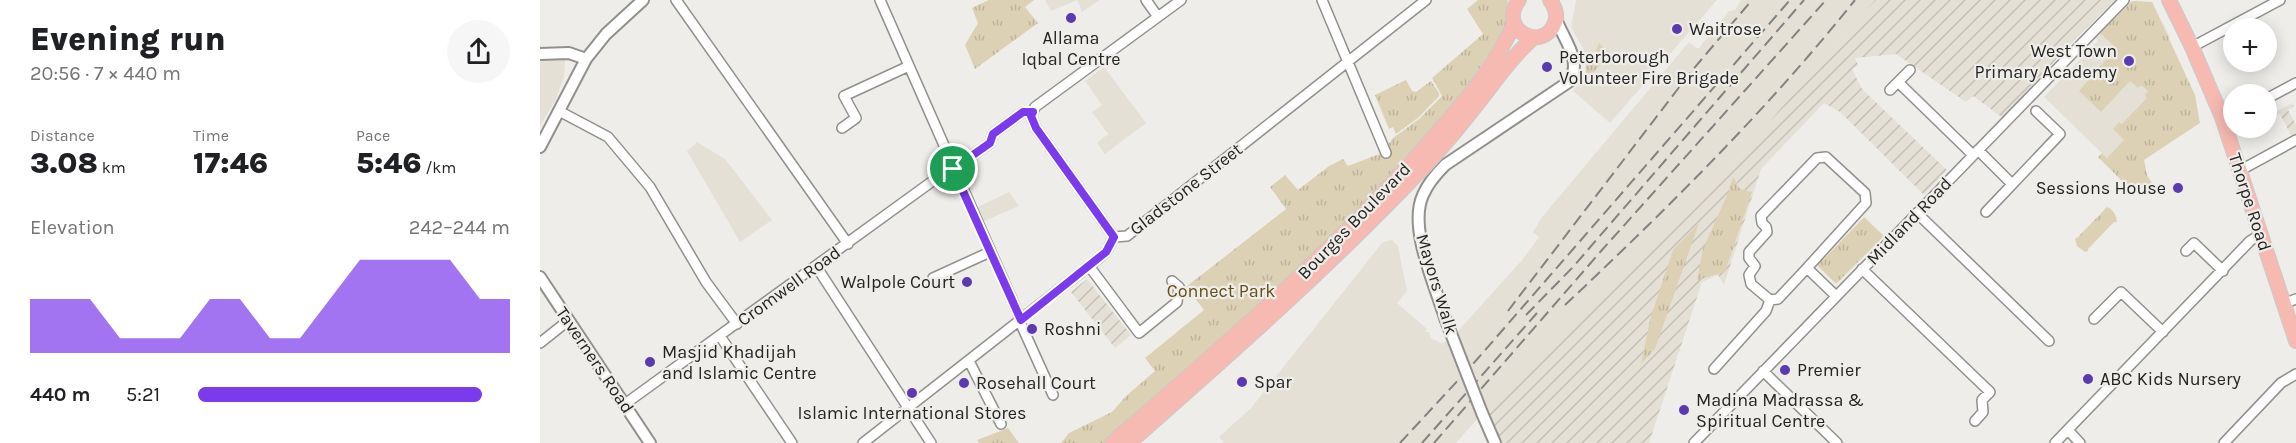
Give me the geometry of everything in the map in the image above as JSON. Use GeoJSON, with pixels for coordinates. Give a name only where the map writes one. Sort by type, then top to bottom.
{"type":"FeatureCollection","features":[{"type":"Feature","properties":{"kind":"main road","name":"Thorpe Road"},"geometry":{"type":"LineString","coordinates":[[2169,0],[2222,117],[2261,234],[2290,302],[2296,341]]}},
{"type":"Feature","properties":{"kind":"main road"},"geometry":{"type":"LineString","coordinates":[[1516,2],[1513,11],[1514,23],[1522,33],[1540,36]]}},
{"type":"Feature","properties":{"kind":"main road","name":"Bourges Boulevard"},"geometry":{"type":"LineString","coordinates":[[1129,443],[1282,308],[1352,242],[1424,166],[1477,105],[1508,63],[1540,36],[1551,30],[1555,7]]}},
{"type":"Feature","properties":{"kind":"main road","name":"Bourges Boulevard"},"geometry":{"type":"LineString","coordinates":[[1112,443],[1276,300],[1387,189],[1450,118],[1498,57],[1514,23]]}},
{"type":"Feature","properties":{"kind":"street"},"geometry":{"type":"LineString","coordinates":[[540,147],[586,58],[606,34],[643,0]]}},
{"type":"Feature","properties":{"kind":"street"},"geometry":{"type":"LineString","coordinates":[[676,0],[848,244]]}},
{"type":"Feature","properties":{"kind":"street"},"geometry":{"type":"LineString","coordinates":[[880,0],[1053,395]]}},
{"type":"Feature","properties":{"kind":"street"},"geometry":{"type":"LineString","coordinates":[[1146,0],[1158,17]]}},
{"type":"Feature","properties":{"kind":"street","name":"Cromwell Road"},"geometry":{"type":"LineString","coordinates":[[625,404],[990,143],[993,134],[1023,112],[1033,112],[1035,108],[1182,0]]}},
{"type":"Feature","properties":{"kind":"street"},"geometry":{"type":"LineString","coordinates":[[1322,0],[1386,141],[1386,153]]}},
{"type":"Feature","properties":{"kind":"street","name":"Gladstone Street"},"geometry":{"type":"LineString","coordinates":[[863,443],[1089,266],[1106,252],[1114,237],[1127,236],[1426,0]]}},
{"type":"Feature","properties":{"kind":"street","name":"Midland Road"},"geometry":{"type":"LineString","coordinates":[[1694,443],[1976,153],[2098,36],[2124,0]]}},
{"type":"Feature","properties":{"kind":"street"},"geometry":{"type":"LineString","coordinates":[[2192,47],[2280,0]]}},
{"type":"Feature","properties":{"kind":"street","name":"Mayors Walk"},"geometry":{"type":"LineString","coordinates":[[1495,443],[1445,318],[1419,231],[1418,214],[1422,196],[1435,175],[1445,165],[1570,81],[1575,66],[1555,7]]}},
{"type":"Feature","properties":{"kind":"street"},"geometry":{"type":"LineString","coordinates":[[1540,36],[1571,50]]}},
{"type":"Feature","properties":{"kind":"street"},"geometry":{"type":"LineString","coordinates":[[540,54],[569,53],[586,58]]}},
{"type":"Feature","properties":{"kind":"street"},"geometry":{"type":"LineString","coordinates":[[842,128],[856,118],[844,96],[909,66]]}},
{"type":"Feature","properties":{"kind":"street"},"geometry":{"type":"LineString","coordinates":[[1890,90],[1910,70]]}},
{"type":"Feature","properties":{"kind":"street"},"geometry":{"type":"LineString","coordinates":[[1898,82],[2012,184]]}},
{"type":"Feature","properties":{"kind":"street"},"geometry":{"type":"LineString","coordinates":[[2277,93],[2296,83]]}},
{"type":"Feature","properties":{"kind":"street"},"geometry":{"type":"LineString","coordinates":[[559,111],[608,136],[651,187],[706,282],[737,324]]}},
{"type":"Feature","properties":{"kind":"street"},"geometry":{"type":"LineString","coordinates":[[1986,212],[2060,134],[2036,111]]}},
{"type":"Feature","properties":{"kind":"street"},"geometry":{"type":"LineString","coordinates":[[1033,112],[1031,116],[1036,128],[1114,237]]}},
{"type":"Feature","properties":{"kind":"street"},"geometry":{"type":"LineString","coordinates":[[2239,171],[2296,140]]}},
{"type":"Feature","properties":{"kind":"street"},"geometry":{"type":"LineString","coordinates":[[1826,157],[1865,193],[1866,203],[1807,268],[1778,299],[1770,300],[1751,284],[1749,275],[1755,266],[1749,258],[1749,252],[1767,232],[1761,216],[1817,158],[1826,157]]}},
{"type":"Feature","properties":{"kind":"street"},"geometry":{"type":"LineString","coordinates":[[1917,213],[2049,340]]}},
{"type":"Feature","properties":{"kind":"street"},"geometry":{"type":"LineString","coordinates":[[2055,443],[2250,242],[2261,234]]}},
{"type":"Feature","properties":{"kind":"street"},"geometry":{"type":"LineString","coordinates":[[2186,251],[2202,235]]}},
{"type":"Feature","properties":{"kind":"street"},"geometry":{"type":"LineString","coordinates":[[2194,243],[2223,271]]}},
{"type":"Feature","properties":{"kind":"street"},"geometry":{"type":"LineString","coordinates":[[933,278],[990,252]]}},
{"type":"Feature","properties":{"kind":"street"},"geometry":{"type":"LineString","coordinates":[[816,266],[931,443]]}},
{"type":"Feature","properties":{"kind":"street"},"geometry":{"type":"LineString","coordinates":[[1089,266],[1135,336],[1177,302],[1179,287],[1172,281]]}},
{"type":"Feature","properties":{"kind":"street"},"geometry":{"type":"LineString","coordinates":[[1807,268],[1836,296]]}},
{"type":"Feature","properties":{"kind":"street"},"geometry":{"type":"LineString","coordinates":[[1862,269],[1990,392],[1982,400],[1983,412],[1975,421]]}},
{"type":"Feature","properties":{"kind":"street","name":"Taverners Road"},"geometry":{"type":"LineString","coordinates":[[540,277],[650,443]]}},
{"type":"Feature","properties":{"kind":"street"},"geometry":{"type":"LineString","coordinates":[[2094,320],[2121,292],[2163,332]]}},
{"type":"Feature","properties":{"kind":"street"},"geometry":{"type":"LineString","coordinates":[[1714,369],[1766,311],[1770,300]]}},
{"type":"Feature","properties":{"kind":"street"},"geometry":{"type":"LineString","coordinates":[[540,343],[569,320]]}},
{"type":"Feature","properties":{"kind":"street"},"geometry":{"type":"LineString","coordinates":[[720,336],[792,443]]}},
{"type":"Feature","properties":{"kind":"street"},"geometry":{"type":"LineString","coordinates":[[1714,351],[1723,359]]}},
{"type":"Feature","properties":{"kind":"street"},"geometry":{"type":"LineString","coordinates":[[969,361],[1001,424]]}},
{"type":"Feature","properties":{"kind":"street"},"geometry":{"type":"LineString","coordinates":[[1763,371],[1837,443]]}},
{"type":"Feature","properties":{"kind":"street"},"geometry":{"type":"LineString","coordinates":[[2224,443],[2281,383],[2296,374]]}},
{"type":"Feature","properties":{"kind":"street"},"geometry":{"type":"LineString","coordinates":[[2068,430],[2080,443]]}},
{"type":"Feature","properties":{"kind":"shaded area"},"geometry":{"type":"Polygon","coordinates":[[[1045,0],[1077,0],[1051,11],[1045,0]]]}},
{"type":"Feature","properties":{"kind":"shaded area"},"geometry":{"type":"Polygon","coordinates":[[[1077,0],[1100,0],[1082,12],[1077,0]]]}},
{"type":"Feature","properties":{"kind":"shaded area"},"geometry":{"type":"Polygon","coordinates":[[[1576,0],[1717,0],[1610,123],[1573,91],[1586,75],[1584,50],[1571,27],[1576,0]]]}},
{"type":"Feature","properties":{"kind":"shaded area"},"geometry":{"type":"Polygon","coordinates":[[[1741,0],[1875,0],[1690,213],[1486,409],[1456,443],[1224,443],[1219,437],[1251,408],[1382,243],[1392,240],[1398,246],[1407,291],[1397,303],[1427,329],[1425,332],[1429,332],[1431,338],[1441,343],[1449,341],[1523,259],[1539,237],[1533,232],[1542,217],[1689,42],[1698,49],[1729,11],[1735,10],[1741,0]]]}},
{"type":"Feature","properties":{"kind":"shaded area"},"geometry":{"type":"Polygon","coordinates":[[[1875,0],[2114,0],[2071,43],[2003,118],[1973,96],[1966,102],[1896,54],[1855,58],[1858,65],[1852,69],[1862,89],[1947,170],[1924,195],[1840,112],[1824,103],[1761,169],[1724,285],[1718,275],[1702,282],[1649,443],[1490,443],[1480,421],[1489,405],[1690,213],[1875,0]]]}},
{"type":"Feature","properties":{"kind":"shaded area","name":"West Town Primary Academy"},"geometry":{"type":"Polygon","coordinates":[[[2132,1],[2152,2],[2170,37],[2131,145],[2112,163],[2044,97],[2098,41],[2095,38],[2132,1]]]}},
{"type":"Feature","properties":{"kind":"shaded area"},"geometry":{"type":"Polygon","coordinates":[[[540,59],[565,60],[564,77],[556,99],[540,126],[540,59]]]}},
{"type":"Feature","properties":{"kind":"shaded area"},"geometry":{"type":"Polygon","coordinates":[[[1104,67],[1146,123],[1105,154],[1097,143],[1108,134],[1092,112],[1102,105],[1085,81],[1104,67]]]}},
{"type":"Feature","properties":{"kind":"shaded area"},"geometry":{"type":"Polygon","coordinates":[[[2292,103],[2294,106],[2288,110],[2296,125],[2296,135],[2292,137],[2280,114],[2277,116],[2277,111],[2292,103]]]}},
{"type":"Feature","properties":{"kind":"shaded area"},"geometry":{"type":"Polygon","coordinates":[[[697,142],[725,159],[772,220],[740,242],[687,151],[697,142]]]}},
{"type":"Feature","properties":{"kind":"shaded area"},"geometry":{"type":"Polygon","coordinates":[[[1009,192],[1019,206],[982,222],[976,208],[1009,192]]]}},
{"type":"Feature","properties":{"kind":"shaded area"},"geometry":{"type":"Polygon","coordinates":[[[1087,279],[1131,335],[1115,348],[1071,292],[1087,279]]]}},
{"type":"Feature","properties":{"kind":"green space"},"geometry":{"type":"Polygon","coordinates":[[[989,0],[1034,0],[1025,7],[1038,23],[975,69],[965,45],[978,23],[972,8],[989,0]]]}},
{"type":"Feature","properties":{"kind":"green space","name":"Connect Park"},"geometry":{"type":"Polygon","coordinates":[[[1478,0],[1508,0],[1506,27],[1491,59],[1391,179],[1256,310],[1104,443],[1061,443],[1069,433],[1112,412],[1126,396],[1155,371],[1145,358],[1204,310],[1186,287],[1286,209],[1270,187],[1285,175],[1298,190],[1329,166],[1343,159],[1348,166],[1382,153],[1393,138],[1419,119],[1442,96],[1432,78],[1483,34],[1467,9],[1478,0]]]}},
{"type":"Feature","properties":{"kind":"green space","name":"West Town Primary Academy"},"geometry":{"type":"Polygon","coordinates":[[[2132,1],[2152,2],[2195,95],[2200,123],[2144,160],[2147,175],[2152,183],[2144,189],[2140,183],[2130,189],[2098,157],[2102,153],[2107,158],[2124,140],[2113,129],[2119,122],[2122,124],[2147,98],[2145,95],[2148,91],[2141,85],[2138,88],[2130,81],[2101,112],[2079,91],[2116,48],[2100,33],[2132,1]]]}},
{"type":"Feature","properties":{"kind":"green space"},"geometry":{"type":"Polygon","coordinates":[[[1599,43],[1610,53],[1588,79],[1585,78],[1587,61],[1594,55],[1599,43]]]}},
{"type":"Feature","properties":{"kind":"green space"},"geometry":{"type":"Polygon","coordinates":[[[1406,80],[1412,91],[1416,92],[1431,81],[1439,96],[1419,117],[1396,134],[1393,127],[1389,129],[1375,95],[1406,80]]]}},
{"type":"Feature","properties":{"kind":"green space"},"geometry":{"type":"Polygon","coordinates":[[[1733,177],[1740,189],[1752,192],[1725,272],[1697,280],[1703,249],[1733,177]]]}},
{"type":"Feature","properties":{"kind":"green space"},"geometry":{"type":"Polygon","coordinates":[[[2107,207],[2114,213],[2117,222],[2114,222],[2085,252],[2077,246],[2075,238],[2107,207]]]}},
{"type":"Feature","properties":{"kind":"green space"},"geometry":{"type":"Polygon","coordinates":[[[1864,217],[1884,236],[1836,284],[1816,264],[1824,259],[1864,217]]]}},
{"type":"Feature","properties":{"kind":"green space"},"geometry":{"type":"Polygon","coordinates":[[[1699,223],[1655,349],[1641,364],[1651,316],[1673,250],[1699,223]]]}},
{"type":"Feature","properties":{"kind":"green space"},"geometry":{"type":"Polygon","coordinates":[[[1008,428],[1019,443],[979,443],[977,440],[1008,428]]]}},
{"type":"Feature","properties":{"kind":"railway"},"geometry":{"type":"LineString","coordinates":[[1508,311],[1690,73],[1752,0]]}},
{"type":"Feature","properties":{"kind":"railway"},"geometry":{"type":"LineString","coordinates":[[1400,443],[1473,364],[1790,0]]}},
{"type":"Feature","properties":{"kind":"railway"},"geometry":{"type":"LineString","coordinates":[[1526,315],[1573,267],[1804,0]]}},
{"type":"Feature","properties":{"kind":"railway"},"geometry":{"type":"LineString","coordinates":[[1434,443],[1602,250],[1826,0]]}},
{"type":"Feature","properties":{"kind":"railway"},"geometry":{"type":"LineString","coordinates":[[1565,305],[1715,158],[1787,81],[1855,0]]}},
{"type":"Feature","properties":{"kind":"railway"},"geometry":{"type":"LineString","coordinates":[[1422,443],[1537,313]]}},
{"type":"Feature","properties":{"kind":"place","name":"Allama Iqbal Centre"},"geometry":{"type":"Point","coordinates":[1071,18]}},
{"type":"Feature","properties":{"kind":"place","name":"Waitrose"},"geometry":{"type":"Point","coordinates":[1677,29]}},
{"type":"Feature","properties":{"kind":"place","name":"West Town Primary Academy"},"geometry":{"type":"Point","coordinates":[2129,61]}},
{"type":"Feature","properties":{"kind":"place","name":"Peterborough Volunteer Fire Brigade"},"geometry":{"type":"Point","coordinates":[1547,67]}},
{"type":"Feature","properties":{"kind":"place","name":"Sessions House"},"geometry":{"type":"Point","coordinates":[2178,188]}},
{"type":"Feature","properties":{"kind":"place","name":"Walpole Court"},"geometry":{"type":"Point","coordinates":[967,282]}},
{"type":"Feature","properties":{"kind":"place","name":"Roshni"},"geometry":{"type":"Point","coordinates":[1032,329]}},
{"type":"Feature","properties":{"kind":"place","name":"Masjid Khadijah and Islamic Centre"},"geometry":{"type":"Point","coordinates":[650,362]}},
{"type":"Feature","properties":{"kind":"place","name":"Premier"},"geometry":{"type":"Point","coordinates":[1785,370]}},
{"type":"Feature","properties":{"kind":"place","name":"ABC Kids Nursery"},"geometry":{"type":"Point","coordinates":[2088,379]}},
{"type":"Feature","properties":{"kind":"place","name":"Spar"},"geometry":{"type":"Point","coordinates":[1242,382]}},
{"type":"Feature","properties":{"kind":"place","name":"Rosehall Court"},"geometry":{"type":"Point","coordinates":[964,383]}},
{"type":"Feature","properties":{"kind":"place","name":"Islamic International Stores"},"geometry":{"type":"Point","coordinates":[912,393]}},
{"type":"Feature","properties":{"kind":"place","name":"Madina Madrassa & Spiritual Centre"},"geometry":{"type":"Point","coordinates":[1684,410]}},
{"type":"Feature","properties":{"kind":"route"},"geometry":{"type":"LineString","coordinates":[[1023,112],[1033,112],[1031,116],[1036,128],[1114,237],[1106,252],[1021,320],[953,169],[990,143],[993,134],[1023,112]]}}]}
